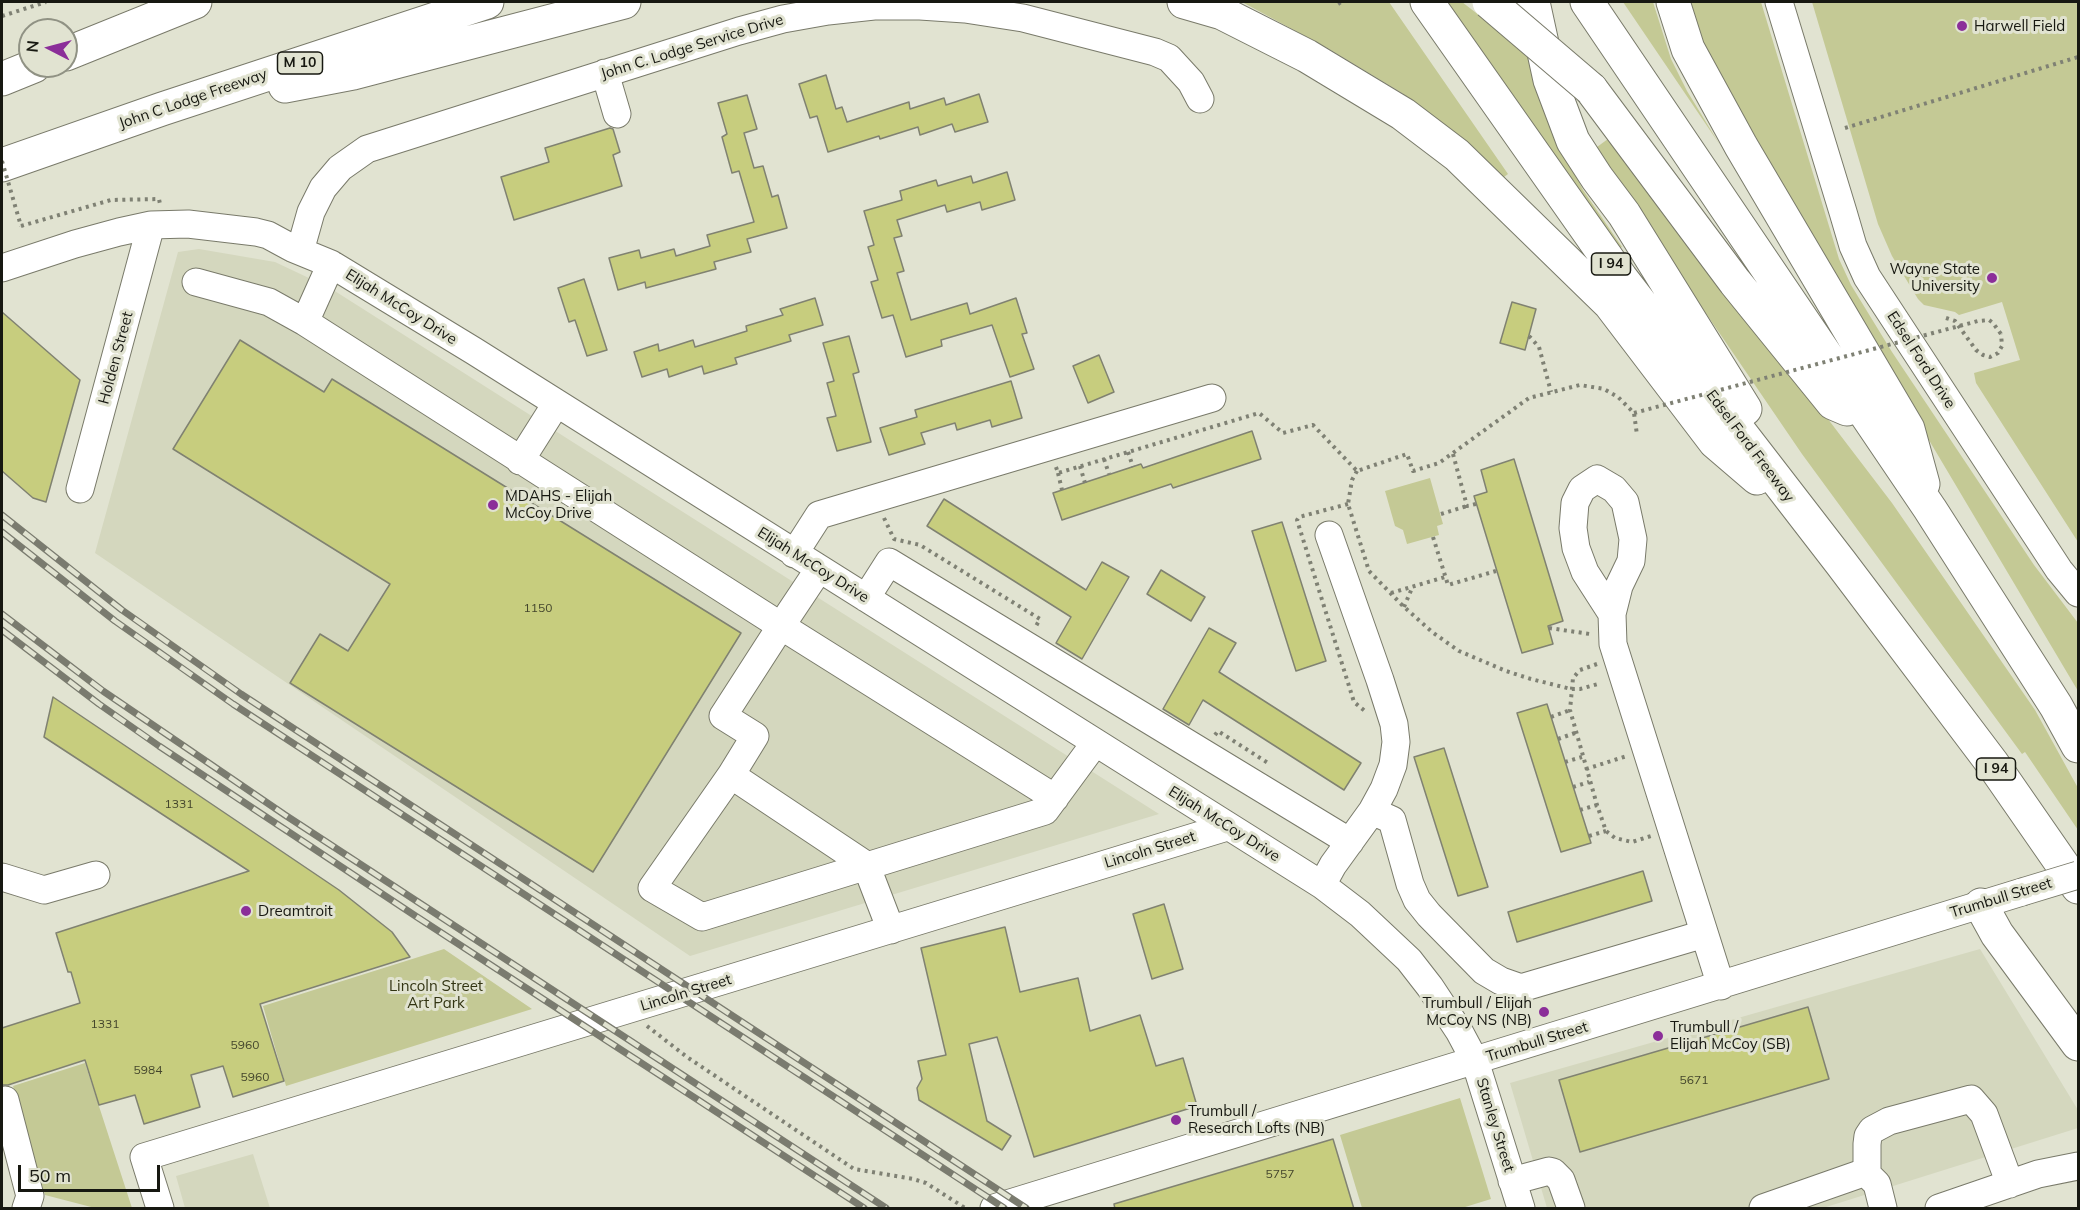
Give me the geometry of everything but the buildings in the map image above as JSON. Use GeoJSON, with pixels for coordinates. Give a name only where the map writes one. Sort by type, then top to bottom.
{"type":"FeatureCollection","features":[{"type":"Feature","properties":{"kind":"highway"},"geometry":{"type":"LineString","coordinates":[[78,49],[195,2]]}},
{"type":"Feature","properties":{"kind":"highway"},"geometry":{"type":"LineString","coordinates":[[438,17],[466,2]]}},
{"type":"Feature","properties":{"kind":"highway","name":"John C Lodge Freeway"},"geometry":{"type":"LineString","coordinates":[[2,165],[162,108],[487,2]]}},
{"type":"Feature","properties":{"kind":"highway"},"geometry":{"type":"LineString","coordinates":[[162,108],[353,73],[624,2]]}},
{"type":"Feature","properties":{"kind":"highway"},"geometry":{"type":"LineString","coordinates":[[1184,2],[1222,14],[1307,56],[1402,114],[1457,155],[1610,304],[1715,442],[1806,519]]}},
{"type":"Feature","properties":{"kind":"highway","name":"Edsel Ford Freeway"},"geometry":{"type":"LineString","coordinates":[[1427,2],[1621,278],[1992,763],[2079,887]]}},
{"type":"Feature","properties":{"kind":"highway"},"geometry":{"type":"LineString","coordinates":[[1489,2],[1591,88],[1735,282],[1826,395],[1833,403],[1868,418]]}},
{"type":"Feature","properties":{"kind":"highway"},"geometry":{"type":"LineString","coordinates":[[1533,2],[1550,80],[1573,141],[1624,214],[1841,563]]}},
{"type":"Feature","properties":{"kind":"highway"},"geometry":{"type":"LineString","coordinates":[[1587,2],[1930,509],[2056,706],[2079,746]]}},
{"type":"Feature","properties":{"kind":"highway"},"geometry":{"type":"LineString","coordinates":[[1673,2],[1688,49],[1741,146],[1908,429],[1930,509]]}},
{"type":"Feature","properties":{"kind":"highway"},"geometry":{"type":"LineString","coordinates":[[2,79],[18,72]]}},
{"type":"Feature","properties":{"kind":"highway"},"geometry":{"type":"LineString","coordinates":[[1981,905],[1997,934],[2079,1044]]}},
{"type":"Feature","properties":{"kind":"street","name":"Edsel Ford Drive"},"geometry":{"type":"LineString","coordinates":[[1779,2],[1843,212],[1867,277],[2059,570],[2079,593]]}},
{"type":"Feature","properties":{"kind":"street","name":"John C. Lodge Service Drive"},"geometry":{"type":"LineString","coordinates":[[300,251],[311,212],[323,188],[340,168],[367,149],[783,19],[828,11],[874,6],[920,6],[965,9],[1023,18],[1155,52],[1169,58],[1191,82],[1200,99]]}},
{"type":"Feature","properties":{"kind":"street"},"geometry":{"type":"LineString","coordinates":[[605,73],[617,114]]}},
{"type":"Feature","properties":{"kind":"street"},"geometry":{"type":"LineString","coordinates":[[2,268],[86,241],[151,225],[188,224],[241,229],[268,235],[300,251]]}},
{"type":"Feature","properties":{"kind":"street","name":"Holden Street"},"geometry":{"type":"LineString","coordinates":[[80,489],[151,225]]}},
{"type":"Feature","properties":{"kind":"street","name":"Elijah McCoy Drive"},"geometry":{"type":"LineString","coordinates":[[300,251],[331,264],[1322,885]]}},
{"type":"Feature","properties":{"kind":"street"},"geometry":{"type":"LineString","coordinates":[[305,322],[331,264]]}},
{"type":"Feature","properties":{"kind":"street"},"geometry":{"type":"LineString","coordinates":[[196,282],[269,302],[305,322],[520,461],[1055,798]]}},
{"type":"Feature","properties":{"kind":"street"},"geometry":{"type":"LineString","coordinates":[[794,554],[819,515],[1212,398]]}},
{"type":"Feature","properties":{"kind":"street"},"geometry":{"type":"LineString","coordinates":[[520,461],[556,404]]}},
{"type":"Feature","properties":{"kind":"street"},"geometry":{"type":"LineString","coordinates":[[1322,885],[1333,865],[1372,811],[1393,765],[1396,742],[1394,724],[1329,536]]}},
{"type":"Feature","properties":{"kind":"street"},"geometry":{"type":"LineString","coordinates":[[866,598],[889,562],[1350,842]]}},
{"type":"Feature","properties":{"kind":"street"},"geometry":{"type":"LineString","coordinates":[[819,569],[723,716],[755,736],[731,776],[652,888],[702,917],[1045,811],[1095,743]]}},
{"type":"Feature","properties":{"kind":"street"},"geometry":{"type":"LineString","coordinates":[[1604,625],[1613,644],[1721,986]]}},
{"type":"Feature","properties":{"kind":"street"},"geometry":{"type":"LineString","coordinates":[[731,776],[866,865],[891,930]]}},
{"type":"Feature","properties":{"kind":"street"},"geometry":{"type":"LineString","coordinates":[[1372,811],[1392,820],[1410,885],[1417,900],[1484,971],[1501,981],[1521,988],[1704,934]]}},
{"type":"Feature","properties":{"kind":"street","name":"Lincoln Street"},"geometry":{"type":"LineString","coordinates":[[160,1209],[144,1157],[1227,827]]}},
{"type":"Feature","properties":{"kind":"street"},"geometry":{"type":"LineString","coordinates":[[2,877],[45,890],[96,874]]}},
{"type":"Feature","properties":{"kind":"street","name":"Trumbull Street"},"geometry":{"type":"LineString","coordinates":[[994,1209],[2079,875]]}},
{"type":"Feature","properties":{"kind":"street","name":"Stanley Street"},"geometry":{"type":"LineString","coordinates":[[1322,885],[1360,914],[1409,960],[1449,1013],[1475,1061],[1521,1209]]}},
{"type":"Feature","properties":{"kind":"street"},"geometry":{"type":"LineString","coordinates":[[1883,1209],[1877,1184],[1867,1174],[1867,1144],[1872,1130],[1889,1121],[1971,1099],[1984,1114],[2010,1184]]}},
{"type":"Feature","properties":{"kind":"street"},"geometry":{"type":"LineString","coordinates":[[4,1100],[30,1196],[26,1209]]}},
{"type":"Feature","properties":{"kind":"street"},"geometry":{"type":"LineString","coordinates":[[1939,1209],[2010,1184],[2072,1167]]}},
{"type":"Feature","properties":{"kind":"street"},"geometry":{"type":"LineString","coordinates":[[1512,1181],[1549,1171],[1553,1172],[1561,1180],[1571,1209]]}},
{"type":"Feature","properties":{"kind":"street"},"geometry":{"type":"LineString","coordinates":[[1763,1209],[1860,1174],[1867,1174]]}},
{"type":"Feature","properties":{"kind":"path"},"geometry":{"type":"LineString","coordinates":[[2,16],[46,2]]}},
{"type":"Feature","properties":{"kind":"path"},"geometry":{"type":"LineString","coordinates":[[1845,128],[2079,57]]}},
{"type":"Feature","properties":{"kind":"path"},"geometry":{"type":"LineString","coordinates":[[2,161],[21,226],[111,200],[159,199]]}},
{"type":"Feature","properties":{"kind":"path"},"geometry":{"type":"LineString","coordinates":[[1634,413],[1978,321],[1989,320],[1994,323],[2001,334],[2002,346],[1998,353],[1990,357],[1983,355],[1976,350],[1961,327],[1955,321],[1946,318]]}},
{"type":"Feature","properties":{"kind":"path"},"geometry":{"type":"LineString","coordinates":[[1529,336],[1539,347],[1551,392]]}},
{"type":"Feature","properties":{"kind":"path"},"geometry":{"type":"LineString","coordinates":[[1598,684],[1571,689],[1506,671],[1459,651],[1432,632],[1369,571],[1348,504],[1352,480],[1357,471],[1407,454],[1413,471],[1438,463],[1529,398],[1580,385],[1604,389],[1618,397],[1634,413],[1637,435]]}},
{"type":"Feature","properties":{"kind":"path"},"geometry":{"type":"LineString","coordinates":[[1058,473],[1259,413],[1283,433],[1313,425],[1357,471]]}},
{"type":"Feature","properties":{"kind":"path"},"geometry":{"type":"LineString","coordinates":[[1050,446],[1062,490]]}},
{"type":"Feature","properties":{"kind":"path"},"geometry":{"type":"LineString","coordinates":[[1128,452],[1133,467]]}},
{"type":"Feature","properties":{"kind":"path"},"geometry":{"type":"LineString","coordinates":[[1453,454],[1467,506]]}},
{"type":"Feature","properties":{"kind":"path"},"geometry":{"type":"LineString","coordinates":[[1104,459],[1109,474]]}},
{"type":"Feature","properties":{"kind":"path"},"geometry":{"type":"LineString","coordinates":[[1080,466],[1084,483]]}},
{"type":"Feature","properties":{"kind":"path"},"geometry":{"type":"LineString","coordinates":[[1348,504],[1299,517],[1297,520],[1354,702],[1368,714]]}},
{"type":"Feature","properties":{"kind":"path"},"geometry":{"type":"LineString","coordinates":[[1441,514],[1476,504]]}},
{"type":"Feature","properties":{"kind":"path"},"geometry":{"type":"LineString","coordinates":[[1433,537],[1448,585],[1496,571]]}},
{"type":"Feature","properties":{"kind":"path"},"geometry":{"type":"LineString","coordinates":[[1391,594],[1445,577]]}},
{"type":"Feature","properties":{"kind":"path"},"geometry":{"type":"LineString","coordinates":[[1404,607],[1413,587]]}},
{"type":"Feature","properties":{"kind":"path"},"geometry":{"type":"LineString","coordinates":[[1549,628],[1604,625]]}},
{"type":"Feature","properties":{"kind":"path"},"geometry":{"type":"LineString","coordinates":[[1603,662],[1580,670],[1573,678],[1570,710],[1597,805],[1606,831],[1615,838],[1632,842],[1657,834]]}},
{"type":"Feature","properties":{"kind":"path"},"geometry":{"type":"LineString","coordinates":[[1551,717],[1570,710]]}},
{"type":"Feature","properties":{"kind":"path"},"geometry":{"type":"LineString","coordinates":[[1558,739],[1575,733]]}},
{"type":"Feature","properties":{"kind":"path"},"geometry":{"type":"LineString","coordinates":[[1586,769],[1631,755]]}},
{"type":"Feature","properties":{"kind":"path"},"geometry":{"type":"LineString","coordinates":[[1565,762],[1582,757]]}},
{"type":"Feature","properties":{"kind":"path"},"geometry":{"type":"LineString","coordinates":[[1573,787],[1590,782]]}},
{"type":"Feature","properties":{"kind":"path"},"geometry":{"type":"LineString","coordinates":[[1580,810],[1597,805]]}},
{"type":"Feature","properties":{"kind":"path"},"geometry":{"type":"LineString","coordinates":[[1588,836],[1606,831]]}},
{"type":"Feature","properties":{"kind":"path"},"geometry":{"type":"LineString","coordinates":[[628,1010],[687,1057],[854,1169],[913,1179],[931,1185],[965,1209]]}},
{"type":"Feature","properties":{"kind":"shaded area"},"geometry":{"type":"Polygon","coordinates":[[[199,249],[275,262],[330,288],[1159,814],[690,956],[95,553],[178,252],[199,249]]]}},
{"type":"Feature","properties":{"kind":"shaded area"},"geometry":{"type":"Polygon","coordinates":[[[1980,949],[2078,1110],[2078,1128],[1823,1208],[1547,1208],[1510,1083],[1980,949]]]}},
{"type":"Feature","properties":{"kind":"shaded area"},"geometry":{"type":"Polygon","coordinates":[[[253,1154],[270,1208],[185,1208],[176,1176],[253,1154]]]}},
{"type":"Feature","properties":{"kind":"green space"},"geometry":{"type":"Polygon","coordinates":[[[1242,2],[1389,2],[1508,174],[1504,177],[1444,125],[1402,93],[1329,49],[1242,2]]]}},
{"type":"Feature","properties":{"kind":"green space"},"geometry":{"type":"Polygon","coordinates":[[[1446,2],[1462,2],[1528,53],[1562,148],[1583,190],[1622,247],[1620,248],[1495,74],[1446,2]]]}},
{"type":"Feature","properties":{"kind":"green space"},"geometry":{"type":"Polygon","coordinates":[[[1623,2],[1653,2],[1671,59],[1687,91],[1720,145],[1623,2]]]}},
{"type":"Feature","properties":{"kind":"green space"},"geometry":{"type":"Polygon","coordinates":[[[1690,2],[1761,2],[1839,259],[1851,285],[1892,352],[2034,565],[2078,623],[2078,691],[1882,361],[1718,75],[1695,27],[1690,2]]]}},
{"type":"Feature","properties":{"kind":"green space","name":"Wayne State University"},"geometry":{"type":"Polygon","coordinates":[[[1812,2],[2078,2],[2078,542],[1976,383],[1974,373],[2020,360],[2002,302],[1959,315],[1924,305],[1892,256],[1878,224],[1812,2]]]}},
{"type":"Feature","properties":{"kind":"green space"},"geometry":{"type":"Polygon","coordinates":[[[1612,136],[1892,503],[2035,710],[2078,788],[2078,830],[2025,752],[2022,754],[1802,454],[1610,172],[1597,147],[1612,136]]]}},
{"type":"Feature","properties":{"kind":"green space"},"geometry":{"type":"Polygon","coordinates":[[[1430,478],[1443,524],[1437,526],[1439,535],[1407,544],[1403,530],[1395,526],[1385,491],[1430,478]]]}},
{"type":"Feature","properties":{"kind":"green space","name":"Lincoln Street Art Park"},"geometry":{"type":"Polygon","coordinates":[[[444,949],[532,1009],[286,1086],[263,1006],[444,949]]]}},
{"type":"Feature","properties":{"kind":"green space"},"geometry":{"type":"Polygon","coordinates":[[[85,1063],[132,1208],[95,1208],[45,1195],[13,1086],[85,1063]]]}},
{"type":"Feature","properties":{"kind":"green space"},"geometry":{"type":"Polygon","coordinates":[[[1460,1098],[1491,1199],[1462,1208],[1362,1208],[1340,1135],[1460,1098]]]}},
{"type":"Feature","properties":{"kind":"railway"},"geometry":{"type":"LineString","coordinates":[[2,515],[122,610],[241,694],[1026,1208]]}},
{"type":"Feature","properties":{"kind":"railway"},"geometry":{"type":"LineString","coordinates":[[2,532],[115,621],[233,704],[1004,1208]]}},
{"type":"Feature","properties":{"kind":"railway"},"geometry":{"type":"LineString","coordinates":[[2,614],[103,691],[285,815],[886,1208]]}},
{"type":"Feature","properties":{"kind":"railway"},"geometry":{"type":"LineString","coordinates":[[2,630],[99,704],[159,746],[864,1208]]}},
{"type":"Feature","properties":{"kind":"place","name":"Harwell Field"},"geometry":{"type":"Point","coordinates":[1962,26]}},
{"type":"Feature","properties":{"kind":"place","name":"Wayne State University"},"geometry":{"type":"Point","coordinates":[1992,278]}},
{"type":"Feature","properties":{"kind":"place","name":"MDAHS - Elijah McCoy Drive"},"geometry":{"type":"Point","coordinates":[493,505]}},
{"type":"Feature","properties":{"kind":"place","name":"Dreamtroit"},"geometry":{"type":"Point","coordinates":[246,911]}},
{"type":"Feature","properties":{"kind":"place","name":"Trumbull / Elijah McCoy NS (NB)"},"geometry":{"type":"Point","coordinates":[1544,1012]}},
{"type":"Feature","properties":{"kind":"place","name":"Trumbull / Elijah McCoy (SB)"},"geometry":{"type":"Point","coordinates":[1658,1036]}},
{"type":"Feature","properties":{"kind":"place","name":"Trumbull / Research Lofts (NB)"},"geometry":{"type":"Point","coordinates":[1176,1120]}}]}
